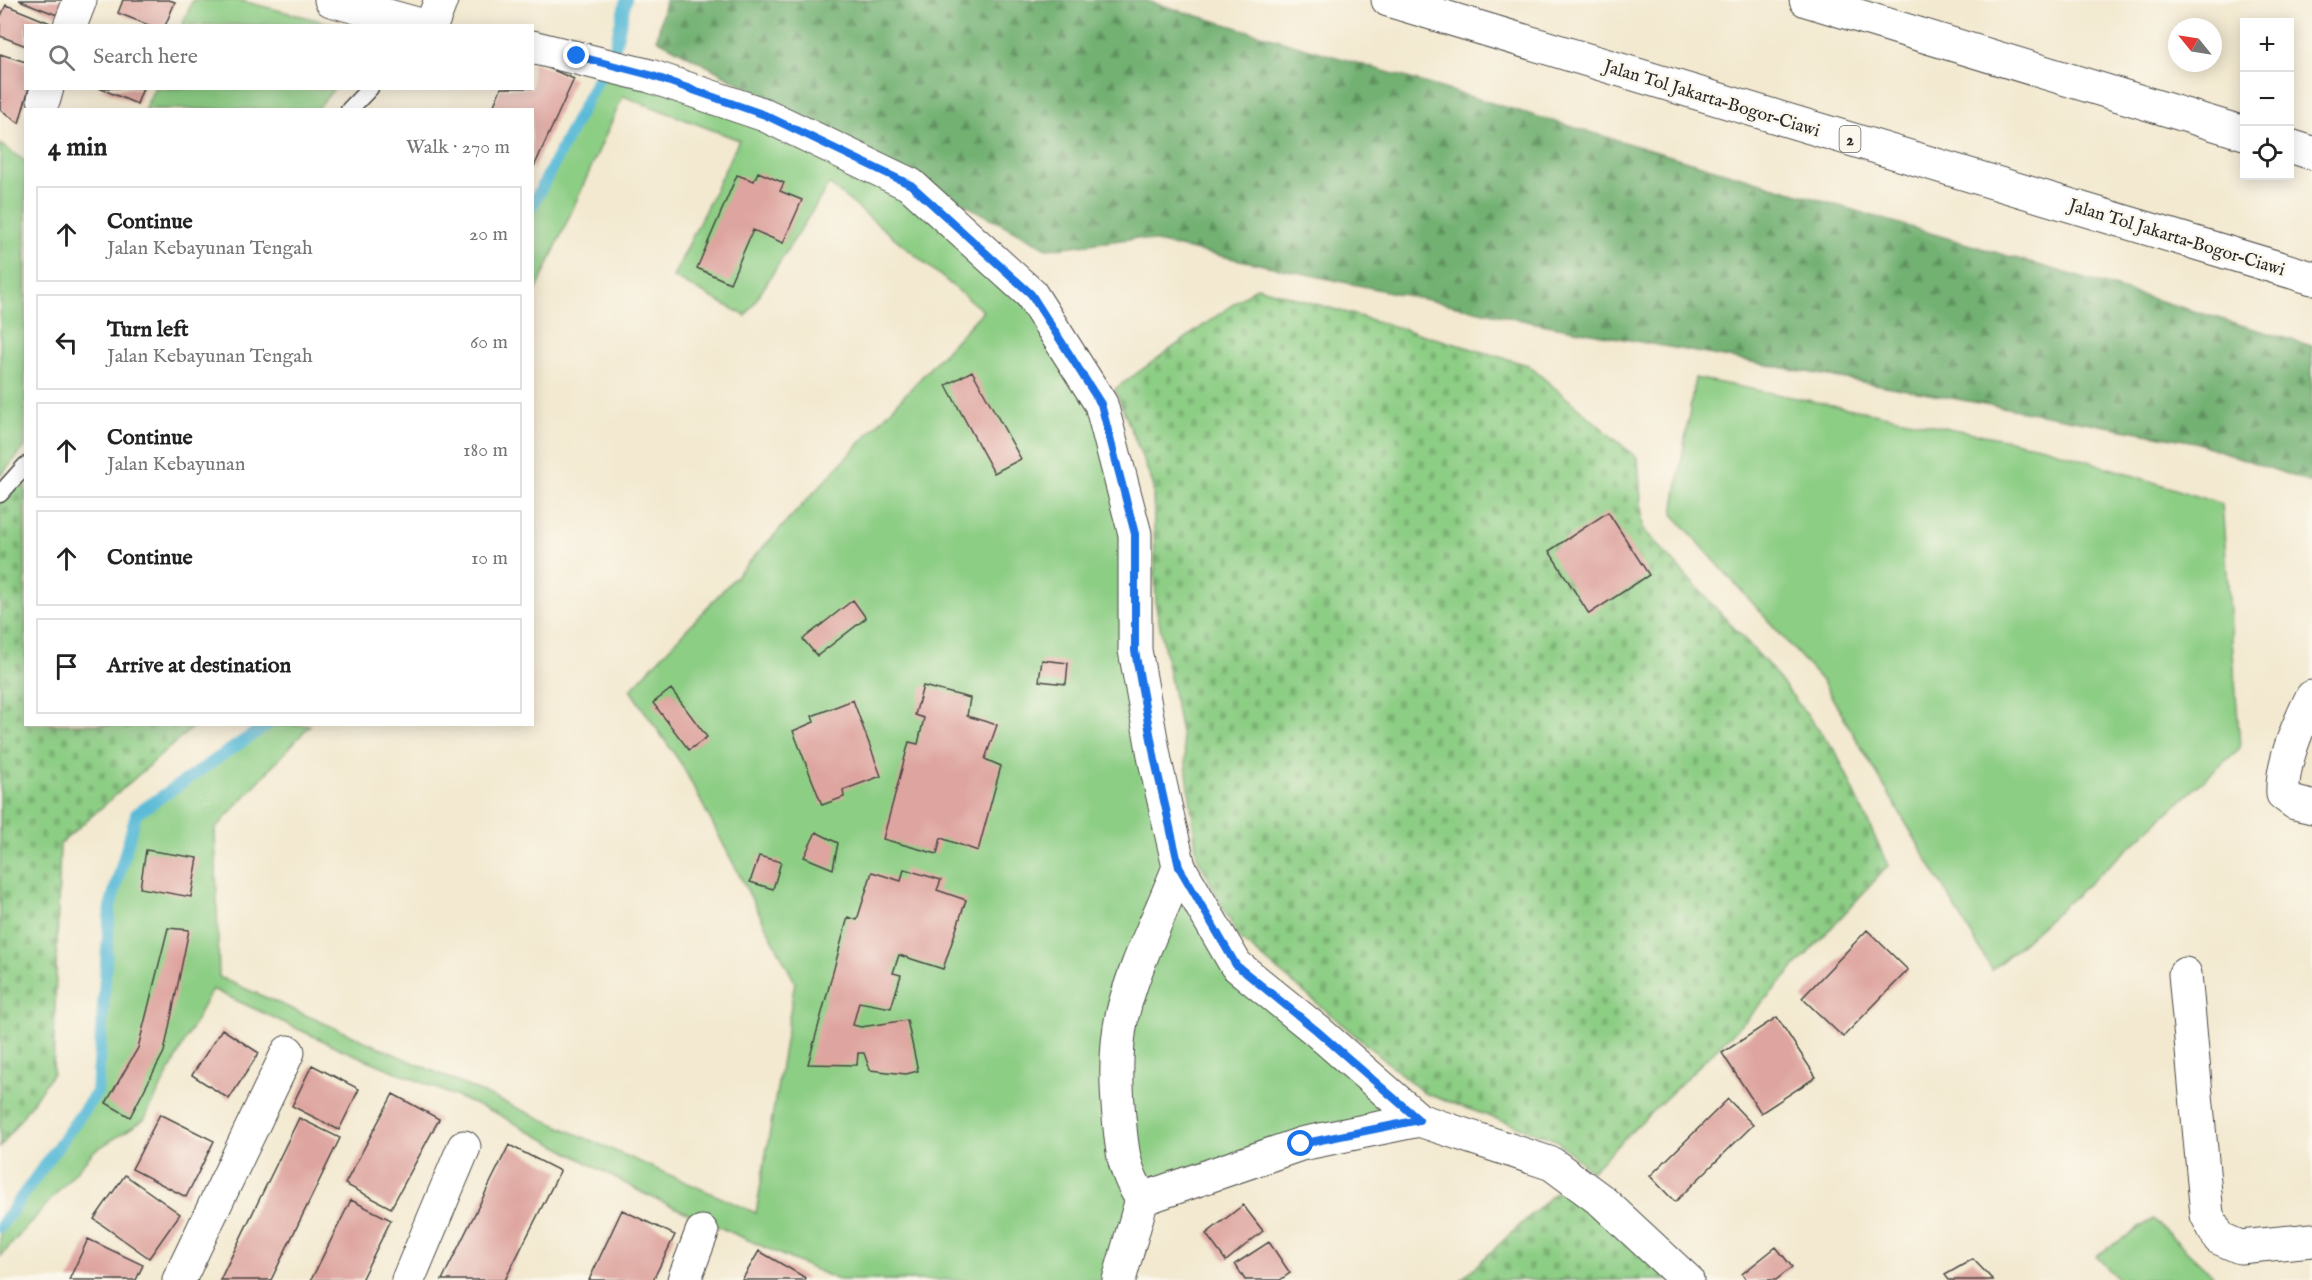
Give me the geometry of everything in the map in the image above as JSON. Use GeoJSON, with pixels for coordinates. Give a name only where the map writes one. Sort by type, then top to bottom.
{"type":"FeatureCollection","features":[{"type":"Feature","properties":{"kind":"main road"},"geometry":{"type":"LineString","coordinates":[[71,24],[80,0]]}},
{"type":"Feature","properties":{"kind":"main road"},"geometry":{"type":"LineString","coordinates":[[331,0],[417,24]]}},
{"type":"Feature","properties":{"kind":"main road"},"geometry":{"type":"LineString","coordinates":[[432,24],[441,0]]}},
{"type":"Feature","properties":{"kind":"main road","name":"Jalan Tol Jakarta–Bogor–Ciawi"},"geometry":{"type":"LineString","coordinates":[[1388,0],[2312,278]]}},
{"type":"Feature","properties":{"kind":"main road"},"geometry":{"type":"LineString","coordinates":[[1806,0],[2240,132]]}},
{"type":"Feature","properties":{"kind":"main road"},"geometry":{"type":"LineString","coordinates":[[534,47],[650,75],[765,115],[911,185],[1031,294],[1101,404],[1135,534],[1135,651],[1155,761],[1179,867],[1236,965],[1316,1030],[1419,1120],[1552,1164],[1602,1201],[1687,1280]]}},
{"type":"Feature","properties":{"kind":"main road"},"geometry":{"type":"LineString","coordinates":[[2294,148],[2312,153]]}},
{"type":"Feature","properties":{"kind":"main road"},"geometry":{"type":"LineString","coordinates":[[2312,698],[2293,742],[2282,784],[2283,794],[2295,802],[2312,807]]}},
{"type":"Feature","properties":{"kind":"main road"},"geometry":{"type":"LineString","coordinates":[[1119,1280],[1142,1198],[1130,1180],[1123,1160],[1116,1085],[1122,1019],[1131,986],[1179,867]]}},
{"type":"Feature","properties":{"kind":"main road"},"geometry":{"type":"LineString","coordinates":[[2186,974],[2207,1215],[2219,1238],[2240,1247],[2312,1240]]}},
{"type":"Feature","properties":{"kind":"main road"},"geometry":{"type":"LineString","coordinates":[[179,1280],[288,1053]]}},
{"type":"Feature","properties":{"kind":"main road"},"geometry":{"type":"LineString","coordinates":[[1142,1198],[1301,1144],[1419,1120]]}},
{"type":"Feature","properties":{"kind":"main road"},"geometry":{"type":"LineString","coordinates":[[408,1280],[464,1147]]}},
{"type":"Feature","properties":{"kind":"main road"},"geometry":{"type":"LineString","coordinates":[[684,1280],[702,1233]]}},
{"type":"Feature","properties":{"kind":"lane"},"geometry":{"type":"LineString","coordinates":[[351,108],[368,90]]}},
{"type":"Feature","properties":{"kind":"lane"},"geometry":{"type":"LineString","coordinates":[[0,494],[24,467]]}},
{"type":"Feature","properties":{"kind":"green space"},"geometry":{"type":"Polygon","coordinates":[[[193,0],[238,0],[333,24],[182,24],[193,0]]]}},
{"type":"Feature","properties":{"kind":"green space"},"geometry":{"type":"Polygon","coordinates":[[[665,0],[1144,0],[2312,346],[2312,483],[2195,442],[1536,323],[1137,238],[1048,249],[657,39],[665,0]]]}},
{"type":"Feature","properties":{"kind":"green space"},"geometry":{"type":"Polygon","coordinates":[[[612,59],[911,185],[1031,294],[1101,404],[1155,761],[1236,965],[1419,1120],[1142,1199],[1119,1280],[838,1280],[645,1194],[496,1113],[341,1049],[212,989],[144,1120],[94,1151],[0,1257],[0,1227],[97,1092],[110,907],[136,814],[267,726],[309,726],[215,829],[219,977],[756,1213],[795,982],[682,765],[630,690],[983,311],[829,184],[746,316],[673,277],[739,140],[623,96],[534,296],[534,204],[596,82],[612,59]]]}},
{"type":"Feature","properties":{"kind":"green space"},"geometry":{"type":"Polygon","coordinates":[[[153,90],[333,90],[318,108],[145,108],[153,90]]]}},
{"type":"Feature","properties":{"kind":"green space"},"geometry":{"type":"Polygon","coordinates":[[[0,144],[24,161],[24,448],[0,476],[0,144]]]}},
{"type":"Feature","properties":{"kind":"green space"},"geometry":{"type":"Polygon","coordinates":[[[1257,287],[1528,365],[1638,459],[1643,529],[1769,666],[1836,752],[1888,866],[1749,1017],[1591,1171],[1556,1140],[1424,1093],[1238,937],[1197,856],[1184,748],[1156,606],[1153,484],[1115,389],[1257,287]]]}},
{"type":"Feature","properties":{"kind":"green space"},"geometry":{"type":"Polygon","coordinates":[[[1695,378],[2044,447],[2222,504],[2240,748],[1992,970],[1823,682],[1673,514],[1695,378]]]}},
{"type":"Feature","properties":{"kind":"green space"},"geometry":{"type":"Polygon","coordinates":[[[24,466],[24,726],[194,726],[60,844],[53,1073],[0,1148],[0,494],[24,466]]]}},
{"type":"Feature","properties":{"kind":"green space"},"geometry":{"type":"Polygon","coordinates":[[[1559,1189],[1621,1234],[1670,1280],[1461,1280],[1559,1189]]]}},
{"type":"Feature","properties":{"kind":"green space"},"geometry":{"type":"Polygon","coordinates":[[[2153,1219],[2218,1280],[2119,1280],[2096,1256],[2153,1219]]]}},
{"type":"Feature","properties":{"kind":"building"},"geometry":{"type":"Polygon","coordinates":[[[19,0],[63,0],[57,15],[19,0]]]}},
{"type":"Feature","properties":{"kind":"building"},"geometry":{"type":"Polygon","coordinates":[[[123,0],[175,2],[166,24],[146,24],[118,13],[123,0]]]}},
{"type":"Feature","properties":{"kind":"building"},"geometry":{"type":"Polygon","coordinates":[[[6,5],[50,23],[24,24],[24,45],[0,36],[0,18],[6,5]]]}},
{"type":"Feature","properties":{"kind":"building"},"geometry":{"type":"Polygon","coordinates":[[[0,54],[24,61],[24,90],[28,90],[19,123],[0,109],[0,54]]]}},
{"type":"Feature","properties":{"kind":"building"},"geometry":{"type":"Polygon","coordinates":[[[534,62],[574,79],[534,167],[534,108],[493,108],[500,90],[534,90],[534,62]]]}},
{"type":"Feature","properties":{"kind":"building"},"geometry":{"type":"Polygon","coordinates":[[[104,90],[142,90],[137,104],[104,90]]]}},
{"type":"Feature","properties":{"kind":"building"},"geometry":{"type":"Polygon","coordinates":[[[758,172],[784,183],[780,191],[802,200],[783,243],[753,230],[730,283],[697,268],[737,175],[754,181],[758,172]]]}},
{"type":"Feature","properties":{"kind":"building"},"geometry":{"type":"Polygon","coordinates":[[[972,371],[1021,459],[994,473],[946,385],[972,371]]]}},
{"type":"Feature","properties":{"kind":"building"},"geometry":{"type":"Polygon","coordinates":[[[1608,512],[1649,575],[1589,614],[1549,551],[1608,512]]]}},
{"type":"Feature","properties":{"kind":"building"},"geometry":{"type":"Polygon","coordinates":[[[853,600],[866,618],[817,656],[803,639],[853,600]]]}},
{"type":"Feature","properties":{"kind":"building"},"geometry":{"type":"Polygon","coordinates":[[[1042,660],[1068,663],[1066,684],[1039,681],[1042,660]]]}},
{"type":"Feature","properties":{"kind":"building"},"geometry":{"type":"Polygon","coordinates":[[[923,686],[970,698],[967,716],[997,725],[985,759],[1001,766],[978,851],[941,838],[937,854],[883,839],[909,742],[918,744],[924,718],[915,715],[923,686]]]}},
{"type":"Feature","properties":{"kind":"building"},"geometry":{"type":"Polygon","coordinates":[[[671,689],[707,737],[689,750],[653,703],[671,689]]]}},
{"type":"Feature","properties":{"kind":"building"},"geometry":{"type":"Polygon","coordinates":[[[853,700],[881,776],[843,790],[844,797],[822,805],[793,731],[814,722],[812,716],[853,700]]]}},
{"type":"Feature","properties":{"kind":"building"},"geometry":{"type":"Polygon","coordinates":[[[816,832],[838,843],[833,869],[804,857],[816,832]]]}},
{"type":"Feature","properties":{"kind":"building"},"geometry":{"type":"Polygon","coordinates":[[[146,850],[198,858],[191,897],[140,888],[146,850]]]}},
{"type":"Feature","properties":{"kind":"building"},"geometry":{"type":"Polygon","coordinates":[[[759,856],[781,862],[773,889],[750,882],[759,856]]]}},
{"type":"Feature","properties":{"kind":"building"},"geometry":{"type":"Polygon","coordinates":[[[904,869],[941,880],[937,890],[966,900],[943,969],[899,955],[893,973],[901,975],[891,1008],[859,1002],[853,1025],[861,1027],[907,1020],[918,1071],[906,1074],[870,1070],[864,1053],[858,1053],[857,1065],[808,1064],[848,917],[857,920],[872,872],[901,881],[904,869]]]}},
{"type":"Feature","properties":{"kind":"building"},"geometry":{"type":"Polygon","coordinates":[[[168,928],[189,930],[164,1052],[130,1117],[106,1103],[138,1048],[168,928]]]}},
{"type":"Feature","properties":{"kind":"building"},"geometry":{"type":"Polygon","coordinates":[[[1867,930],[1908,970],[1843,1037],[1802,998],[1867,930]]]}},
{"type":"Feature","properties":{"kind":"building"},"geometry":{"type":"Polygon","coordinates":[[[1777,1017],[1816,1077],[1761,1113],[1722,1053],[1777,1017]]]}},
{"type":"Feature","properties":{"kind":"building"},"geometry":{"type":"Polygon","coordinates":[[[222,1029],[259,1053],[229,1099],[192,1075],[222,1029]]]}},
{"type":"Feature","properties":{"kind":"building"},"geometry":{"type":"Polygon","coordinates":[[[312,1065],[359,1089],[339,1130],[292,1106],[312,1065]]]}},
{"type":"Feature","properties":{"kind":"building"},"geometry":{"type":"Polygon","coordinates":[[[393,1094],[439,1119],[391,1208],[345,1184],[393,1094]]]}},
{"type":"Feature","properties":{"kind":"building"},"geometry":{"type":"Polygon","coordinates":[[[1728,1099],[1753,1125],[1675,1202],[1650,1176],[1728,1099]]]}},
{"type":"Feature","properties":{"kind":"building"},"geometry":{"type":"Polygon","coordinates":[[[160,1114],[214,1141],[186,1197],[132,1169],[160,1114]]]}},
{"type":"Feature","properties":{"kind":"building"},"geometry":{"type":"Polygon","coordinates":[[[299,1118],[340,1138],[271,1280],[220,1280],[299,1118]]]}},
{"type":"Feature","properties":{"kind":"building"},"geometry":{"type":"Polygon","coordinates":[[[509,1145],[560,1171],[505,1280],[442,1280],[509,1145]]]}},
{"type":"Feature","properties":{"kind":"building"},"geometry":{"type":"Polygon","coordinates":[[[125,1175],[180,1214],[149,1258],[94,1219],[125,1175]]]}},
{"type":"Feature","properties":{"kind":"building"},"geometry":{"type":"Polygon","coordinates":[[[351,1200],[391,1220],[361,1280],[311,1280],[351,1200]]]}},
{"type":"Feature","properties":{"kind":"building"},"geometry":{"type":"Polygon","coordinates":[[[1243,1205],[1263,1231],[1226,1261],[1206,1234],[1243,1205]]]}},
{"type":"Feature","properties":{"kind":"building"},"geometry":{"type":"Polygon","coordinates":[[[622,1210],[675,1235],[653,1280],[589,1280],[622,1210]]]}},
{"type":"Feature","properties":{"kind":"building"},"geometry":{"type":"Polygon","coordinates":[[[88,1239],[143,1265],[136,1280],[69,1280],[88,1239]]]}},
{"type":"Feature","properties":{"kind":"building"},"geometry":{"type":"Polygon","coordinates":[[[1269,1242],[1290,1273],[1280,1280],[1245,1280],[1235,1264],[1269,1242]]]}},
{"type":"Feature","properties":{"kind":"building"},"geometry":{"type":"Polygon","coordinates":[[[1776,1247],[1792,1267],[1776,1280],[1746,1280],[1742,1274],[1776,1247]]]}},
{"type":"Feature","properties":{"kind":"building"},"geometry":{"type":"Polygon","coordinates":[[[759,1251],[806,1278],[805,1280],[742,1280],[759,1251]]]}},
{"type":"Feature","properties":{"kind":"building"},"geometry":{"type":"Polygon","coordinates":[[[1973,1259],[1993,1280],[1949,1280],[1945,1275],[1973,1259]]]}},
{"type":"Feature","properties":{"kind":"waterway"},"geometry":{"type":"LineString","coordinates":[[534,202],[596,82],[612,59],[626,0]]}},
{"type":"Feature","properties":{"kind":"waterway"},"geometry":{"type":"LineString","coordinates":[[0,1227],[97,1092],[110,907],[136,814],[265,726]]}},
{"type":"Feature","properties":{"kind":"route"},"geometry":{"type":"LineString","coordinates":[[577,56],[650,75],[765,115],[911,185],[1031,294],[1101,404],[1135,534],[1135,651],[1155,761],[1179,867],[1236,965],[1316,1030],[1419,1120],[1301,1144]]}}]}
